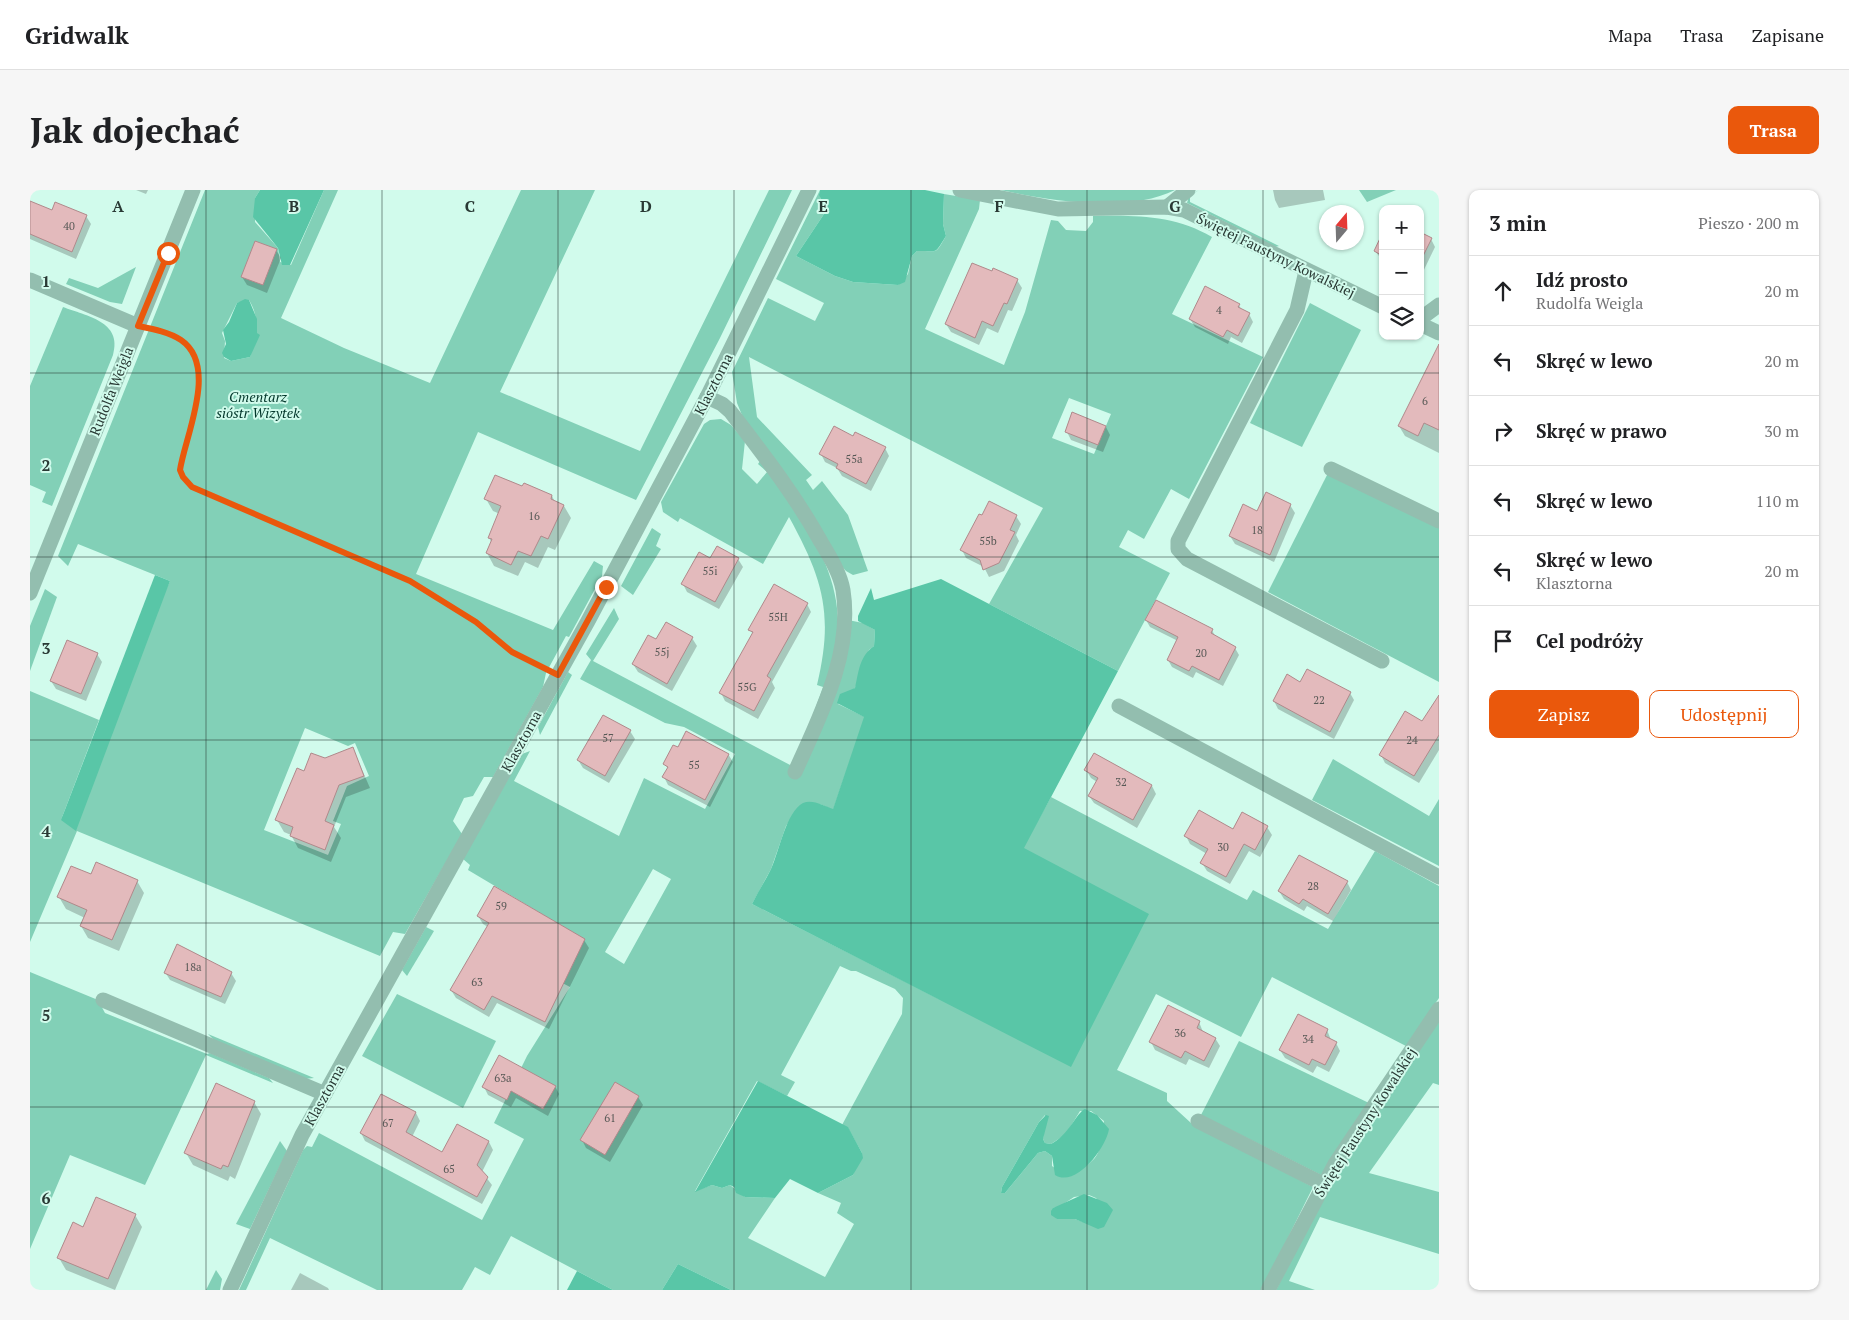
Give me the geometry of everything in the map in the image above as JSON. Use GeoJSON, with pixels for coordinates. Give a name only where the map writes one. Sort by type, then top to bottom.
{"type":"FeatureCollection","features":[{"type":"Feature","properties":{"kind":"street","name":"Rudolfa Weigla"},"geometry":{"type":"LineString","coordinates":[[30,592],[193,190]]}},
{"type":"Feature","properties":{"kind":"street","name":"Klasztorna"},"geometry":{"type":"LineString","coordinates":[[230,1290],[295,1150],[558,675],[707,397],[809,190]]}},
{"type":"Feature","properties":{"kind":"street","name":"Świętej Faustyny Kowalskiej"},"geometry":{"type":"LineString","coordinates":[[960,190],[1058,209],[1167,207],[1193,214],[1379,305]]}},
{"type":"Feature","properties":{"kind":"street"},"geometry":{"type":"LineString","coordinates":[[1167,207],[1188,190]]}},
{"type":"Feature","properties":{"kind":"street"},"geometry":{"type":"LineString","coordinates":[[1306,271],[1297,310],[1178,541],[1178,549],[1187,559],[1382,662]]}},
{"type":"Feature","properties":{"kind":"street"},"geometry":{"type":"LineString","coordinates":[[30,280],[138,326]]}},
{"type":"Feature","properties":{"kind":"street"},"geometry":{"type":"LineString","coordinates":[[1424,315],[1439,305]]}},
{"type":"Feature","properties":{"kind":"street"},"geometry":{"type":"LineString","coordinates":[[1424,326],[1439,333]]}},
{"type":"Feature","properties":{"kind":"street"},"geometry":{"type":"LineString","coordinates":[[707,397],[722,404],[730,411],[783,480],[812,524],[842,584],[844,625],[836,669],[824,706],[795,772]]}},
{"type":"Feature","properties":{"kind":"street"},"geometry":{"type":"LineString","coordinates":[[1331,469],[1413,507],[1439,522]]}},
{"type":"Feature","properties":{"kind":"street"},"geometry":{"type":"LineString","coordinates":[[1119,706],[1439,877]]}},
{"type":"Feature","properties":{"kind":"street"},"geometry":{"type":"LineString","coordinates":[[103,1000],[325,1094]]}},
{"type":"Feature","properties":{"kind":"street","name":"Świętej Faustyny Kowalskiej"},"geometry":{"type":"LineString","coordinates":[[1268,1290],[1323,1184],[1368,1113],[1439,1009]]}},
{"type":"Feature","properties":{"kind":"street"},"geometry":{"type":"LineString","coordinates":[[1198,1121],[1323,1184]]}},
{"type":"Feature","properties":{"kind":"path"},"geometry":{"type":"LineString","coordinates":[[138,326],[165,332],[182,340],[190,348],[197,361],[198,394],[180,470],[183,477],[192,487],[410,581],[476,622],[512,652],[558,675]]}},
{"type":"Feature","properties":{"kind":"green space","name":"Cmentarz sióstr Wizytek"},"geometry":{"type":"Polygon","coordinates":[[[205,190],[260,190],[255,198],[255,222],[278,248],[280,262],[291,265],[324,190],[338,190],[281,318],[344,348],[430,383],[521,190],[595,190],[500,392],[640,451],[769,190],[792,190],[720,338],[636,500],[478,432],[416,574],[553,630],[594,561],[603,566],[602,576],[569,637],[566,636],[546,673],[543,687],[493,777],[484,777],[473,796],[464,798],[453,821],[462,834],[405,934],[393,932],[380,956],[77,831],[30,942],[30,691],[99,720],[61,820],[170,581],[78,544],[68,566],[58,556],[205,190]],[[249,300],[237,303],[222,333],[225,341],[224,358],[231,361],[250,357],[256,321],[253,307],[249,300]],[[305,728],[264,830],[328,855],[341,824],[333,821],[347,786],[369,776],[355,743],[348,746],[305,728]]]}},
{"type":"Feature","properties":{"kind":"green space"},"geometry":{"type":"Polygon","coordinates":[[[260,190],[324,190],[290,265],[282,265],[278,248],[253,217],[255,198],[260,190]]]}},
{"type":"Feature","properties":{"kind":"green space"},"geometry":{"type":"Polygon","coordinates":[[[820,190],[824,214],[796,256],[835,276],[853,282],[898,285],[908,274],[912,256],[917,251],[937,250],[946,236],[943,224],[944,194],[980,200],[979,209],[925,329],[1004,365],[1025,312],[1051,220],[1058,221],[1066,230],[1086,231],[1093,222],[1093,216],[1139,216],[1184,224],[1212,237],[1172,314],[1263,357],[1189,499],[1171,489],[1144,539],[1128,530],[1119,547],[1170,573],[1118,671],[989,604],[1043,508],[749,357],[757,417],[812,475],[806,480],[813,490],[822,481],[848,515],[868,571],[853,575],[846,571],[839,563],[744,420],[737,403],[732,372],[768,298],[815,321],[824,303],[776,279],[820,190]],[[1069,398],[1052,438],[1094,454],[1111,414],[1069,398]]]}},
{"type":"Feature","properties":{"kind":"green space"},"geometry":{"type":"Polygon","coordinates":[[[820,190],[925,190],[944,194],[943,224],[946,236],[937,250],[917,251],[912,256],[905,282],[898,285],[853,282],[835,276],[796,256],[824,214],[825,207],[819,195],[820,190]]]}},
{"type":"Feature","properties":{"kind":"green space"},"geometry":{"type":"Polygon","coordinates":[[[1001,190],[1175,190],[1157,197],[1136,201],[1089,203],[1042,198],[1001,190]]]}},
{"type":"Feature","properties":{"kind":"green space"},"geometry":{"type":"Polygon","coordinates":[[[1199,190],[1190,196],[1190,202],[1279,246],[1275,247],[1187,203],[1189,196],[1199,190]]]}},
{"type":"Feature","properties":{"kind":"green space"},"geometry":{"type":"Polygon","coordinates":[[[1359,190],[1396,190],[1367,202],[1359,190]]]}},
{"type":"Feature","properties":{"kind":"green space"},"geometry":{"type":"Polygon","coordinates":[[[136,267],[122,304],[110,302],[66,284],[69,278],[98,288],[136,267]]]}},
{"type":"Feature","properties":{"kind":"green space"},"geometry":{"type":"Polygon","coordinates":[[[245,299],[249,300],[257,319],[257,333],[260,335],[250,357],[231,361],[224,357],[222,353],[226,344],[223,330],[229,322],[237,303],[245,299]]]}},
{"type":"Feature","properties":{"kind":"green space"},"geometry":{"type":"Polygon","coordinates":[[[1310,303],[1361,330],[1302,447],[1250,423],[1310,303]]]}},
{"type":"Feature","properties":{"kind":"green space"},"geometry":{"type":"Polygon","coordinates":[[[63,307],[92,317],[108,327],[113,334],[115,344],[113,355],[52,506],[42,502],[46,492],[30,485],[30,386],[63,307]]]}},
{"type":"Feature","properties":{"kind":"green space"},"geometry":{"type":"Polygon","coordinates":[[[721,419],[731,425],[745,441],[742,469],[757,484],[767,472],[758,464],[760,461],[803,521],[825,564],[833,586],[837,610],[838,636],[826,688],[817,685],[825,638],[825,617],[822,598],[810,559],[789,517],[763,564],[680,518],[678,522],[663,512],[661,502],[704,424],[710,420],[721,419]]]}},
{"type":"Feature","properties":{"kind":"green space"},"geometry":{"type":"Polygon","coordinates":[[[1328,473],[1439,527],[1439,682],[1268,592],[1328,473]]]}},
{"type":"Feature","properties":{"kind":"green space"},"geometry":{"type":"Polygon","coordinates":[[[652,528],[661,534],[656,546],[661,549],[633,595],[621,586],[652,528]]]}},
{"type":"Feature","properties":{"kind":"green space"},"geometry":{"type":"Polygon","coordinates":[[[155,575],[170,581],[76,831],[61,820],[155,575]]]}},
{"type":"Feature","properties":{"kind":"green space"},"geometry":{"type":"Polygon","coordinates":[[[941,579],[1118,671],[1024,848],[1149,914],[1071,1067],[752,904],[771,869],[788,823],[797,808],[803,803],[811,802],[833,809],[864,717],[837,703],[840,694],[855,688],[862,660],[874,646],[875,630],[858,621],[858,616],[871,588],[874,600],[941,579]]]}},
{"type":"Feature","properties":{"kind":"green space"},"geometry":{"type":"Polygon","coordinates":[[[45,589],[57,597],[30,671],[30,626],[45,589]]]}},
{"type":"Feature","properties":{"kind":"green space"},"geometry":{"type":"Polygon","coordinates":[[[614,608],[619,619],[593,661],[792,766],[790,777],[848,620],[863,623],[875,630],[874,646],[869,650],[855,688],[838,704],[865,717],[833,810],[820,804],[798,808],[786,826],[771,869],[752,904],[939,999],[1051,797],[1247,900],[1253,890],[1328,929],[1375,851],[1439,886],[1439,998],[1406,1046],[1272,977],[1241,1037],[1156,994],[1117,1070],[1167,1093],[1167,1101],[1191,1123],[1313,1187],[1262,1290],[731,1290],[678,1264],[662,1290],[613,1290],[511,1236],[490,1275],[475,1267],[462,1290],[377,1290],[270,1238],[246,1290],[239,1290],[303,1150],[307,1146],[312,1147],[319,1133],[482,1220],[524,1139],[494,1123],[527,1056],[570,987],[551,977],[572,932],[468,870],[470,865],[463,859],[522,754],[530,751],[514,781],[619,836],[644,778],[705,809],[735,754],[684,727],[665,723],[580,679],[591,660],[586,654],[614,608]],[[653,869],[605,952],[624,964],[671,879],[653,869]],[[840,966],[781,1075],[795,1082],[787,1096],[757,1081],[695,1191],[712,1185],[722,1188],[730,1185],[745,1197],[775,1198],[748,1238],[825,1277],[854,1224],[837,1213],[841,1203],[818,1193],[853,1175],[862,1153],[848,1128],[842,1125],[902,1014],[903,998],[895,989],[856,971],[840,966]],[[1080,1111],[1066,1134],[1051,1144],[1045,1143],[1043,1139],[1045,1115],[1039,1122],[1002,1187],[1001,1193],[1005,1193],[1038,1153],[1045,1151],[1052,1156],[1052,1166],[1067,1177],[1086,1166],[1092,1161],[1099,1150],[1104,1121],[1091,1111],[1080,1111]],[[1089,1195],[1074,1197],[1059,1207],[1053,1208],[1057,1219],[1105,1222],[1108,1217],[1096,1198],[1089,1195]]]}},
{"type":"Feature","properties":{"kind":"green space"},"geometry":{"type":"Polygon","coordinates":[[[568,672],[572,675],[540,735],[538,727],[568,672]]]}},
{"type":"Feature","properties":{"kind":"green space"},"geometry":{"type":"Polygon","coordinates":[[[1333,759],[1429,816],[1439,799],[1439,866],[1312,800],[1333,759]]]}},
{"type":"Feature","properties":{"kind":"green space"},"geometry":{"type":"Polygon","coordinates":[[[426,927],[434,931],[407,976],[402,970],[426,927]]]}},
{"type":"Feature","properties":{"kind":"green space"},"geometry":{"type":"Polygon","coordinates":[[[30,972],[98,1000],[105,1013],[207,1054],[210,1053],[269,1078],[273,1083],[206,1055],[145,1185],[70,1155],[30,1249],[30,972]]]}},
{"type":"Feature","properties":{"kind":"green space"},"geometry":{"type":"Polygon","coordinates":[[[397,994],[496,1041],[463,1108],[362,1056],[397,994]]]}},
{"type":"Feature","properties":{"kind":"green space"},"geometry":{"type":"Polygon","coordinates":[[[1439,1020],[1439,1085],[1433,1083],[1369,1173],[1439,1192],[1439,1254],[1320,1217],[1289,1281],[1315,1290],[1276,1290],[1340,1166],[1439,1020]]]}},
{"type":"Feature","properties":{"kind":"green space"},"geometry":{"type":"Polygon","coordinates":[[[208,1034],[314,1078],[304,1079],[215,1041],[208,1034]]]}},
{"type":"Feature","properties":{"kind":"green space"},"geometry":{"type":"Polygon","coordinates":[[[1239,1041],[1369,1103],[1321,1175],[1201,1115],[1239,1041]]]}},
{"type":"Feature","properties":{"kind":"green space"},"geometry":{"type":"Polygon","coordinates":[[[758,1081],[848,1127],[863,1158],[853,1175],[818,1193],[790,1179],[775,1198],[745,1197],[736,1193],[734,1187],[730,1185],[722,1188],[712,1185],[695,1192],[758,1081]]]}},
{"type":"Feature","properties":{"kind":"green space"},"geometry":{"type":"Polygon","coordinates":[[[1085,1109],[1097,1115],[1109,1129],[1102,1146],[1089,1164],[1072,1176],[1063,1178],[1055,1175],[1052,1156],[1045,1151],[1038,1153],[1005,1193],[1001,1193],[1002,1187],[1039,1122],[1046,1115],[1049,1116],[1043,1139],[1045,1143],[1051,1144],[1062,1136],[1085,1109]]]}},
{"type":"Feature","properties":{"kind":"green space"},"geometry":{"type":"Polygon","coordinates":[[[280,1141],[287,1151],[250,1229],[236,1224],[280,1141]]]}},
{"type":"Feature","properties":{"kind":"green space"},"geometry":{"type":"Polygon","coordinates":[[[1084,1194],[1107,1203],[1113,1210],[1104,1227],[1098,1229],[1075,1219],[1057,1219],[1051,1215],[1053,1208],[1084,1194]]]}},
{"type":"Feature","properties":{"kind":"green space"},"geometry":{"type":"Polygon","coordinates":[[[678,1264],[731,1290],[662,1290],[678,1264]]]}},
{"type":"Feature","properties":{"kind":"green space"},"geometry":{"type":"Polygon","coordinates":[[[216,1270],[222,1279],[220,1290],[206,1290],[216,1270]]]}},
{"type":"Feature","properties":{"kind":"green space"},"geometry":{"type":"Polygon","coordinates":[[[577,1271],[613,1290],[567,1290],[577,1271]]]}},
{"type":"Feature","properties":{"kind":"building"},"geometry":{"type":"Polygon","coordinates":[[[30,201],[52,210],[55,202],[87,215],[72,252],[30,234],[30,201]]]}},
{"type":"Feature","properties":{"kind":"building"},"geometry":{"type":"Polygon","coordinates":[[[1424,234],[1432,238],[1424,254],[1424,234]]]}},
{"type":"Feature","properties":{"kind":"building"},"geometry":{"type":"Polygon","coordinates":[[[1379,240],[1379,254],[1374,251],[1379,240]]]}},
{"type":"Feature","properties":{"kind":"building"},"geometry":{"type":"Polygon","coordinates":[[[255,241],[277,249],[263,285],[241,277],[255,241]]]}},
{"type":"Feature","properties":{"kind":"building"},"geometry":{"type":"Polygon","coordinates":[[[972,263],[992,271],[993,268],[1018,279],[1007,304],[1004,303],[993,326],[982,321],[975,338],[945,324],[972,263]]]}},
{"type":"Feature","properties":{"kind":"building"},"geometry":{"type":"Polygon","coordinates":[[[1205,286],[1240,304],[1238,307],[1250,313],[1238,336],[1227,330],[1223,337],[1189,319],[1205,286]]]}},
{"type":"Feature","properties":{"kind":"building"},"geometry":{"type":"Polygon","coordinates":[[[1439,344],[1439,430],[1424,423],[1418,436],[1398,426],[1439,344]]]}},
{"type":"Feature","properties":{"kind":"building"},"geometry":{"type":"Polygon","coordinates":[[[1072,412],[1106,426],[1098,445],[1065,432],[1072,412]]]}},
{"type":"Feature","properties":{"kind":"building"},"geometry":{"type":"Polygon","coordinates":[[[834,426],[853,436],[855,432],[886,447],[866,484],[836,468],[838,464],[819,454],[834,426]]]}},
{"type":"Feature","properties":{"kind":"building"},"geometry":{"type":"Polygon","coordinates":[[[495,475],[522,486],[524,483],[552,495],[551,499],[564,505],[548,539],[541,536],[531,556],[518,551],[511,565],[486,553],[492,539],[488,538],[501,506],[484,499],[495,475]]]}},
{"type":"Feature","properties":{"kind":"building"},"geometry":{"type":"Polygon","coordinates":[[[1266,492],[1291,504],[1270,555],[1229,536],[1243,504],[1257,511],[1266,492]]]}},
{"type":"Feature","properties":{"kind":"building"},"geometry":{"type":"Polygon","coordinates":[[[989,501],[1017,515],[1010,530],[1015,532],[999,563],[983,570],[980,560],[960,550],[979,514],[982,515],[989,501]]]}},
{"type":"Feature","properties":{"kind":"building"},"geometry":{"type":"Polygon","coordinates":[[[717,546],[739,558],[715,602],[681,584],[699,552],[710,558],[717,546]]]}},
{"type":"Feature","properties":{"kind":"building"},"geometry":{"type":"Polygon","coordinates":[[[774,584],[808,603],[767,676],[771,679],[754,711],[719,693],[753,632],[748,630],[774,584]]]}},
{"type":"Feature","properties":{"kind":"building"},"geometry":{"type":"Polygon","coordinates":[[[1156,600],[1213,629],[1211,633],[1236,647],[1219,680],[1192,666],[1189,671],[1167,660],[1178,637],[1145,620],[1156,600]]]}},
{"type":"Feature","properties":{"kind":"building"},"geometry":{"type":"Polygon","coordinates":[[[666,622],[693,637],[667,684],[632,664],[648,635],[656,639],[666,622]]]}},
{"type":"Feature","properties":{"kind":"building"},"geometry":{"type":"Polygon","coordinates":[[[67,640],[98,653],[81,694],[50,681],[67,640]]]}},
{"type":"Feature","properties":{"kind":"building"},"geometry":{"type":"Polygon","coordinates":[[[1307,669],[1351,692],[1330,732],[1273,701],[1287,674],[1300,682],[1307,669]]]}},
{"type":"Feature","properties":{"kind":"building"},"geometry":{"type":"Polygon","coordinates":[[[1439,695],[1439,735],[1414,776],[1379,755],[1405,711],[1422,721],[1439,695]]]}},
{"type":"Feature","properties":{"kind":"building"},"geometry":{"type":"Polygon","coordinates":[[[603,715],[631,730],[605,776],[577,760],[603,715]]]}},
{"type":"Feature","properties":{"kind":"building"},"geometry":{"type":"Polygon","coordinates":[[[686,731],[729,754],[705,800],[662,777],[668,767],[663,764],[673,745],[678,747],[686,731]]]}},
{"type":"Feature","properties":{"kind":"building"},"geometry":{"type":"Polygon","coordinates":[[[353,747],[364,776],[339,785],[325,821],[334,825],[325,850],[290,836],[293,827],[275,820],[297,768],[304,771],[311,753],[325,758],[353,747]]]}},
{"type":"Feature","properties":{"kind":"building"},"geometry":{"type":"Polygon","coordinates":[[[1094,753],[1152,785],[1133,820],[1088,796],[1098,778],[1084,770],[1094,753]]]}},
{"type":"Feature","properties":{"kind":"building"},"geometry":{"type":"Polygon","coordinates":[[[1199,810],[1233,829],[1242,812],[1268,826],[1255,850],[1244,844],[1226,877],[1200,863],[1208,849],[1184,836],[1199,810]]]}},
{"type":"Feature","properties":{"kind":"building"},"geometry":{"type":"Polygon","coordinates":[[[1299,855],[1348,881],[1328,914],[1303,899],[1299,904],[1278,891],[1299,855]]]}},
{"type":"Feature","properties":{"kind":"building"},"geometry":{"type":"Polygon","coordinates":[[[96,862],[138,880],[112,940],[80,926],[87,910],[57,897],[71,866],[91,874],[96,862]]]}},
{"type":"Feature","properties":{"kind":"building"},"geometry":{"type":"Polygon","coordinates":[[[494,886],[585,939],[545,1022],[492,996],[484,1010],[450,990],[489,923],[477,916],[494,886]]]}},
{"type":"Feature","properties":{"kind":"building"},"geometry":{"type":"Polygon","coordinates":[[[177,944],[232,972],[221,997],[164,973],[177,944]]]}},
{"type":"Feature","properties":{"kind":"building"},"geometry":{"type":"Polygon","coordinates":[[[1168,1005],[1200,1021],[1197,1028],[1216,1038],[1204,1061],[1185,1051],[1181,1058],[1149,1042],[1168,1005]]]}},
{"type":"Feature","properties":{"kind":"building"},"geometry":{"type":"Polygon","coordinates":[[[1298,1014],[1328,1029],[1325,1036],[1337,1042],[1325,1065],[1312,1059],[1309,1065],[1279,1050],[1298,1014]]]}},
{"type":"Feature","properties":{"kind":"building"},"geometry":{"type":"Polygon","coordinates":[[[499,1055],[556,1086],[543,1109],[511,1091],[507,1100],[482,1087],[499,1055]]]}},
{"type":"Feature","properties":{"kind":"building"},"geometry":{"type":"Polygon","coordinates":[[[615,1082],[639,1096],[605,1155],[580,1140],[615,1082]]]}},
{"type":"Feature","properties":{"kind":"building"},"geometry":{"type":"Polygon","coordinates":[[[216,1083],[255,1101],[228,1167],[223,1165],[221,1169],[184,1153],[216,1083]]]}},
{"type":"Feature","properties":{"kind":"building"},"geometry":{"type":"Polygon","coordinates":[[[381,1094],[416,1112],[406,1132],[442,1152],[457,1124],[489,1141],[477,1165],[488,1177],[477,1197],[360,1133],[381,1094]]]}},
{"type":"Feature","properties":{"kind":"building"},"geometry":{"type":"Polygon","coordinates":[[[96,1197],[136,1214],[108,1279],[57,1258],[73,1222],[83,1227],[96,1197]]]}},
{"type":"Feature","properties":{"kind":"route"},"geometry":{"type":"LineString","coordinates":[[168,253],[138,326],[165,332],[182,340],[190,348],[197,361],[198,394],[189,440],[180,470],[183,477],[192,487],[203,490],[410,581],[464,613],[512,652],[558,675],[606,587]]}}]}
